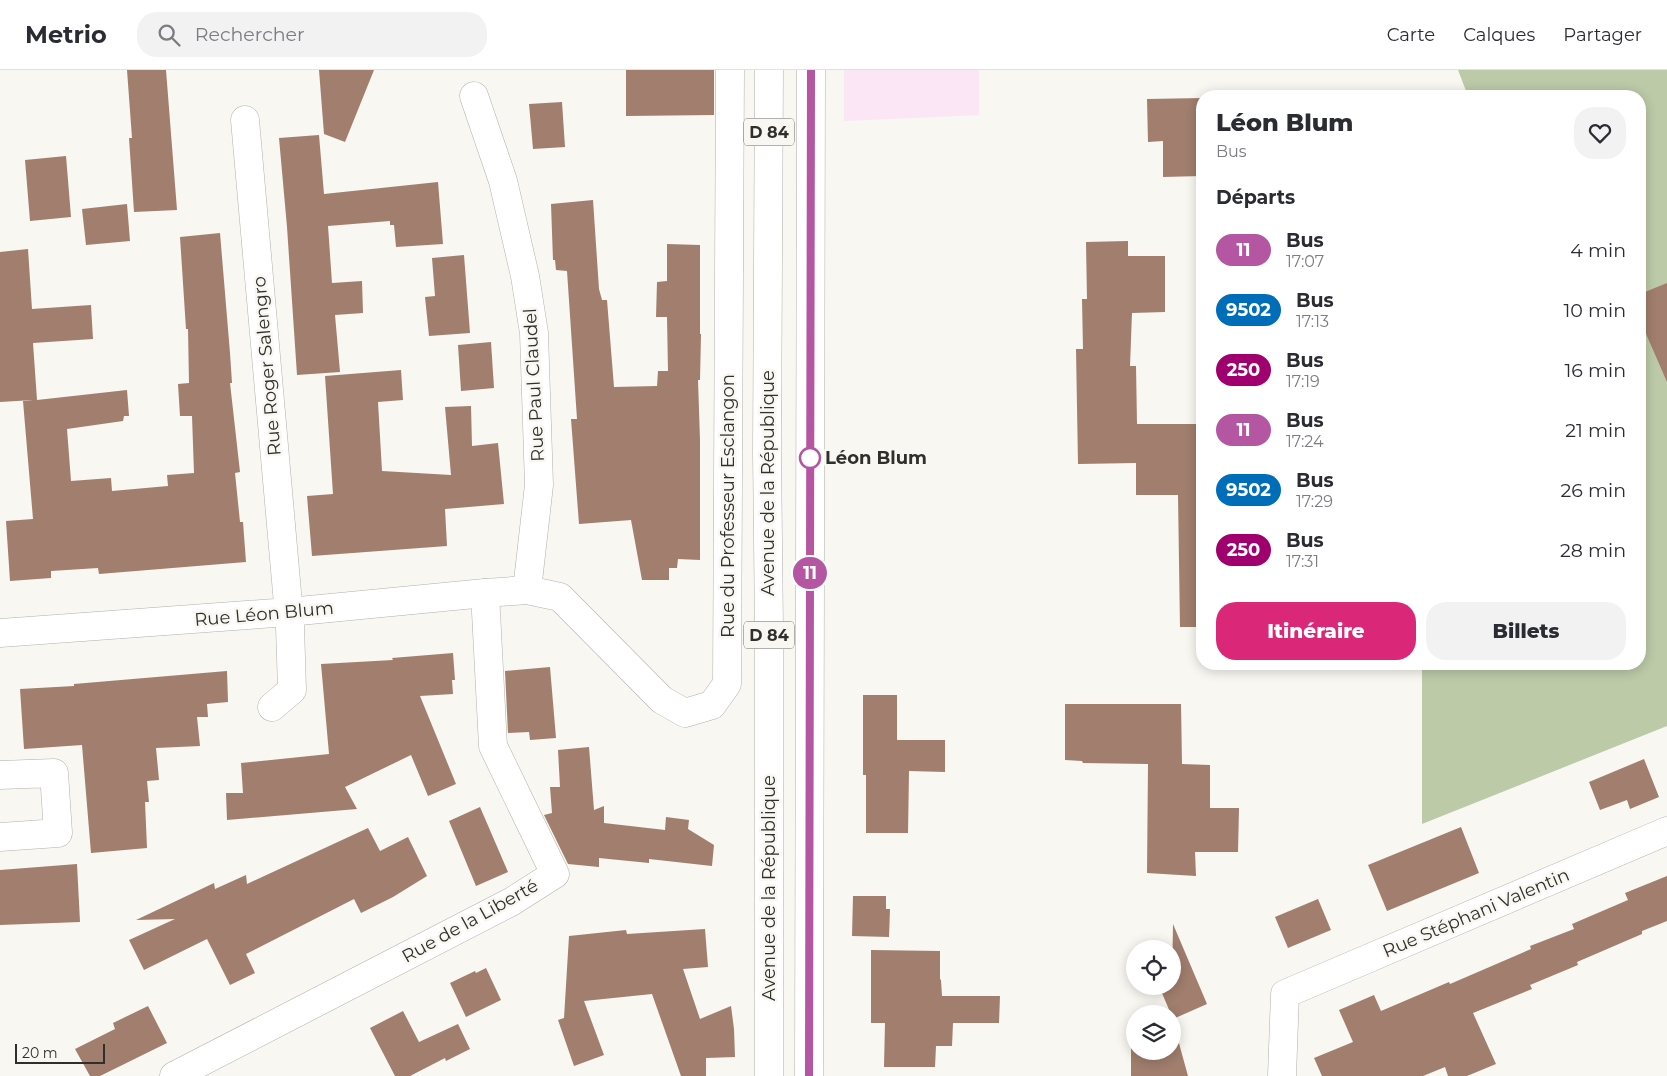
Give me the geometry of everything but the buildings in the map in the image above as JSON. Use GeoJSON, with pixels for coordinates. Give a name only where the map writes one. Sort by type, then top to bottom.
{"type":"FeatureCollection","features":[{"type":"Feature","properties":{"kind":"street","name":"Rue du Professeur Esclangon"},"geometry":{"type":"LineString","coordinates":[[528,590],[560,597],[662,700],[685,713],[712,705],[727,684],[730,70]]}},
{"type":"Feature","properties":{"kind":"street","name":"Avenue de la République"},"geometry":{"type":"LineString","coordinates":[[769,70],[767,432],[769,1076]]}},
{"type":"Feature","properties":{"kind":"street","name":"D 84"},"geometry":{"type":"LineString","coordinates":[[809,1076],[812,70]]}},
{"type":"Feature","properties":{"kind":"street","name":"Rue Paul Claudel"},"geometry":{"type":"LineString","coordinates":[[474,96],[503,181],[525,276],[534,334],[539,485],[528,590]]}},
{"type":"Feature","properties":{"kind":"street","name":"Rue Roger Salengro"},"geometry":{"type":"LineString","coordinates":[[245,120],[289,612],[292,690],[272,706]]}},
{"type":"Feature","properties":{"kind":"street","name":"Rue Léon Blum"},"geometry":{"type":"LineString","coordinates":[[0,633],[289,612],[528,590]]}},
{"type":"Feature","properties":{"kind":"street","name":"Rue de la Liberté"},"geometry":{"type":"LineString","coordinates":[[174,1076],[511,902],[555,874],[493,746],[485,593]]}},
{"type":"Feature","properties":{"kind":"street"},"geometry":{"type":"LineString","coordinates":[[0,775],[54,772],[58,834],[0,837]]}},
{"type":"Feature","properties":{"kind":"street","name":"Rue Stéphani Valentin"},"geometry":{"type":"LineString","coordinates":[[1282,1076],[1285,994],[1667,831]]}},
{"type":"Feature","properties":{"kind":"shaded area"},"geometry":{"type":"Polygon","coordinates":[[[844,70],[979,70],[979,115],[844,121],[844,70]]]}},
{"type":"Feature","properties":{"kind":"green space"},"geometry":{"type":"Polygon","coordinates":[[[1458,70],[1667,70],[1667,726],[1422,824],[1422,670],[1646,670],[1646,90],[1466,90],[1458,70]]]}},
{"type":"Feature","properties":{"kind":"bus line","name":"11"},"geometry":{"type":"LineString","coordinates":[[809,1076],[811,70]]}},
{"type":"Feature","properties":{"kind":"place","name":"Léon Blum"},"geometry":{"type":"Point","coordinates":[810,458]}}]}
